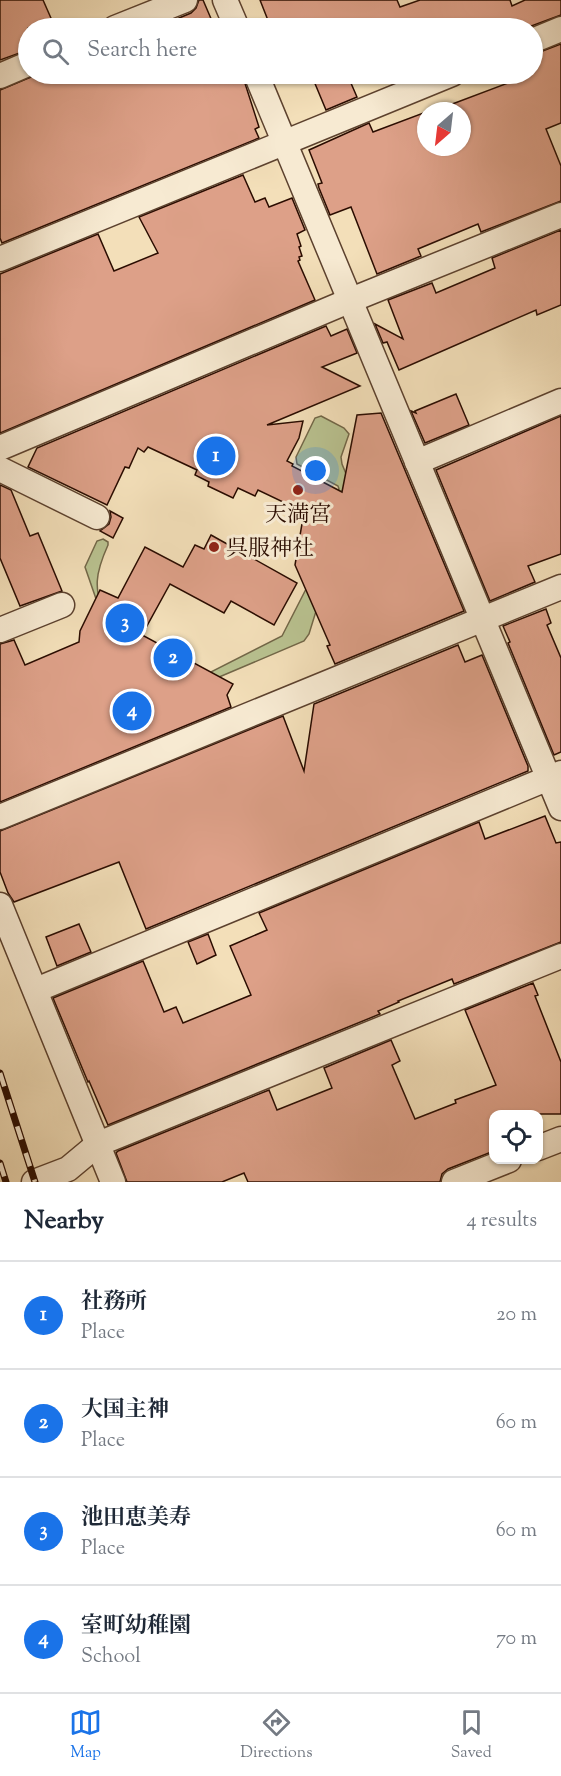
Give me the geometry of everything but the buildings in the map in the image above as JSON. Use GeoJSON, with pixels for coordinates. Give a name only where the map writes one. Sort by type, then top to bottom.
{"type":"FeatureCollection","features":[{"type":"Feature","properties":{"kind":"street"},"geometry":{"type":"LineString","coordinates":[[140,18],[185,0]]}},
{"type":"Feature","properties":{"kind":"street"},"geometry":{"type":"LineString","coordinates":[[225,0],[233,18]]}},
{"type":"Feature","properties":{"kind":"street"},"geometry":{"type":"LineString","coordinates":[[543,36],[561,29]]}},
{"type":"Feature","properties":{"kind":"street"},"geometry":{"type":"LineString","coordinates":[[0,75],[18,68]]}},
{"type":"Feature","properties":{"kind":"street"},"geometry":{"type":"LineString","coordinates":[[260,84],[482,620],[555,775],[561,808]]}},
{"type":"Feature","properties":{"kind":"street"},"geometry":{"type":"LineString","coordinates":[[0,259],[427,84]]}},
{"type":"Feature","properties":{"kind":"street"},"geometry":{"type":"LineString","coordinates":[[0,448],[351,300],[561,215]]}},
{"type":"Feature","properties":{"kind":"street"},"geometry":{"type":"LineString","coordinates":[[417,462],[561,401]]}},
{"type":"Feature","properties":{"kind":"street"},"geometry":{"type":"LineString","coordinates":[[10,474],[97,517]]}},
{"type":"Feature","properties":{"kind":"street"},"geometry":{"type":"LineString","coordinates":[[0,817],[561,587]]}},
{"type":"Feature","properties":{"kind":"street"},"geometry":{"type":"LineString","coordinates":[[0,630],[62,605]]}},
{"type":"Feature","properties":{"kind":"street"},"geometry":{"type":"LineString","coordinates":[[36,990],[555,775]]}},
{"type":"Feature","properties":{"kind":"street"},"geometry":{"type":"LineString","coordinates":[[0,905],[113,1182]]}},
{"type":"Feature","properties":{"kind":"street"},"geometry":{"type":"LineString","coordinates":[[34,1182],[68,1169],[98,1144],[561,956]]}},
{"type":"Feature","properties":{"kind":"street"},"geometry":{"type":"LineString","coordinates":[[543,1146],[561,1138]]}},
{"type":"Feature","properties":{"kind":"street"},"geometry":{"type":"LineString","coordinates":[[454,1182],[499,1164]]}},
{"type":"Feature","properties":{"kind":"green space"},"geometry":{"type":"Polygon","coordinates":[[[321,416],[344,428],[349,434],[341,457],[356,498],[333,556],[309,634],[304,641],[198,686],[195,680],[282,636],[329,544],[320,527],[339,489],[338,486],[297,464],[296,457],[315,418],[321,416]]]}},
{"type":"Feature","properties":{"kind":"green space"},"geometry":{"type":"Polygon","coordinates":[[[103,539],[108,542],[108,545],[100,565],[97,581],[103,619],[85,567],[97,541],[103,539]]]}},
{"type":"Feature","properties":{"kind":"railway"},"geometry":{"type":"LineString","coordinates":[[0,1073],[35,1182]]}},
{"type":"Feature","properties":{"kind":"railway"},"geometry":{"type":"LineString","coordinates":[[0,1163],[6,1182]]}},
{"type":"Feature","properties":{"kind":"place","name":"社務所"},"geometry":{"type":"Point","coordinates":[216,456]}},
{"type":"Feature","properties":{"kind":"place","name":"天満宮"},"geometry":{"type":"Point","coordinates":[298,490]}},
{"type":"Feature","properties":{"kind":"place","name":"呉服神社"},"geometry":{"type":"Point","coordinates":[214,547]}},
{"type":"Feature","properties":{"kind":"place","name":"池田恵美寿"},"geometry":{"type":"Point","coordinates":[125,623]}},
{"type":"Feature","properties":{"kind":"place","name":"大国主神"},"geometry":{"type":"Point","coordinates":[173,658]}},
{"type":"Feature","properties":{"kind":"place","name":"室町幼稚園"},"geometry":{"type":"Point","coordinates":[132,711]}}]}
